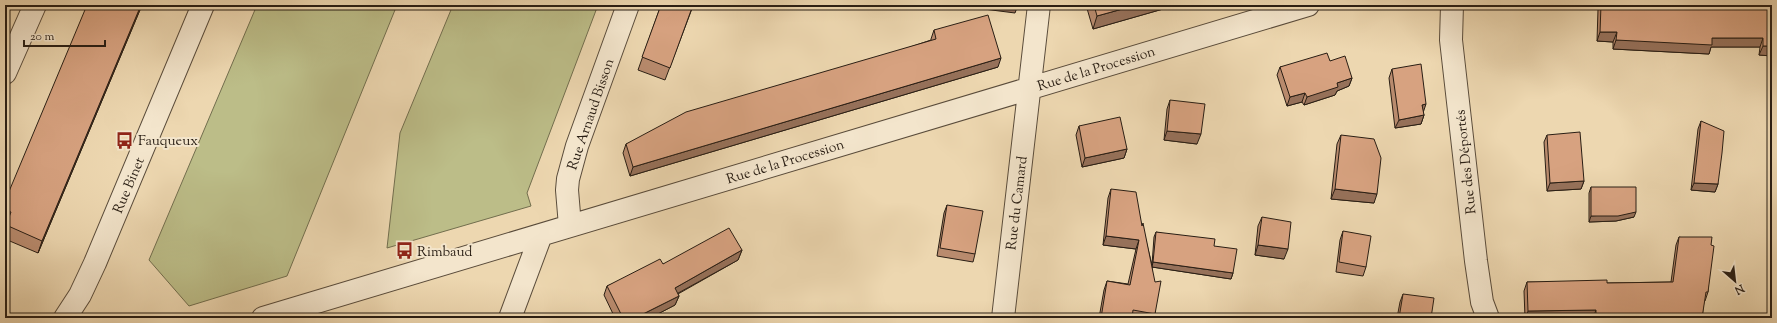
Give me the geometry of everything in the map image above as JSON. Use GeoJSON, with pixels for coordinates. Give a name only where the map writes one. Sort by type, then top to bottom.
{"type":"FeatureCollection","features":[{"type":"Feature","properties":{"kind":"street"},"geometry":{"type":"LineString","coordinates":[[5,73],[34,5]]}},
{"type":"Feature","properties":{"kind":"street","name":"Rue Binet"},"geometry":{"type":"LineString","coordinates":[[71,316],[96,263],[204,5]]}},
{"type":"Feature","properties":{"kind":"street","name":"Rue Arnaud Bisson"},"geometry":{"type":"LineString","coordinates":[[570,226],[567,190],[568,179],[577,146],[628,5]]}},
{"type":"Feature","properties":{"kind":"street","name":"Rue du Camard"},"geometry":{"type":"LineString","coordinates":[[1003,318],[1039,5]]}},
{"type":"Feature","properties":{"kind":"street","name":"Rue de la Procession"},"geometry":{"type":"LineString","coordinates":[[263,318],[1308,5]]}},
{"type":"Feature","properties":{"kind":"street","name":"Rue des Déportés"},"geometry":{"type":"LineString","coordinates":[[1452,5],[1451,40],[1475,254],[1482,302],[1488,318]]}},
{"type":"Feature","properties":{"kind":"street"},"geometry":{"type":"LineString","coordinates":[[510,318],[541,235]]}},
{"type":"Feature","properties":{"kind":"green space"},"geometry":{"type":"Polygon","coordinates":[[[257,5],[397,5],[287,276],[189,306],[149,260],[257,5]]]}},
{"type":"Feature","properties":{"kind":"green space"},"geometry":{"type":"Polygon","coordinates":[[[453,5],[598,5],[527,193],[531,206],[387,248],[400,133],[453,5]]]}},
{"type":"Feature","properties":{"kind":"building"},"geometry":{"type":"Polygon","coordinates":[[[87,5],[141,5],[42,241],[6,225],[11,212],[5,210],[5,201],[87,5]]]}},
{"type":"Feature","properties":{"kind":"building"},"geometry":{"type":"Polygon","coordinates":[[[661,5],[693,5],[670,68],[642,57],[661,5]]]}},
{"type":"Feature","properties":{"kind":"building"},"geometry":{"type":"Polygon","coordinates":[[[1094,5],[1137,5],[1097,16],[1094,5]]]}},
{"type":"Feature","properties":{"kind":"building"},"geometry":{"type":"Polygon","coordinates":[[[1601,5],[1772,5],[1772,46],[1763,46],[1763,38],[1712,38],[1712,45],[1616,40],[1617,32],[1600,32],[1601,5]]]}},
{"type":"Feature","properties":{"kind":"building"},"geometry":{"type":"Polygon","coordinates":[[[988,15],[1001,58],[633,167],[626,144],[686,112],[936,39],[934,30],[988,15]]]}},
{"type":"Feature","properties":{"kind":"building"},"geometry":{"type":"Polygon","coordinates":[[[1327,53],[1330,61],[1345,56],[1352,78],[1337,83],[1338,87],[1307,97],[1305,93],[1290,97],[1280,67],[1327,53]]]}},
{"type":"Feature","properties":{"kind":"building"},"geometry":{"type":"Polygon","coordinates":[[[1421,64],[1426,104],[1422,105],[1424,115],[1399,120],[1392,69],[1421,64]]]}},
{"type":"Feature","properties":{"kind":"building"},"geometry":{"type":"Polygon","coordinates":[[[1170,100],[1205,104],[1201,134],[1167,131],[1170,100]]]}},
{"type":"Feature","properties":{"kind":"building"},"geometry":{"type":"Polygon","coordinates":[[[1120,117],[1127,149],[1085,158],[1079,126],[1120,117]]]}},
{"type":"Feature","properties":{"kind":"building"},"geometry":{"type":"Polygon","coordinates":[[[1701,121],[1724,131],[1718,184],[1694,183],[1701,121]]]}},
{"type":"Feature","properties":{"kind":"building"},"geometry":{"type":"Polygon","coordinates":[[[1580,132],[1584,181],[1550,183],[1547,135],[1580,132]]]}},
{"type":"Feature","properties":{"kind":"building"},"geometry":{"type":"Polygon","coordinates":[[[1341,135],[1374,139],[1381,158],[1377,194],[1335,189],[1341,135]]]}},
{"type":"Feature","properties":{"kind":"building"},"geometry":{"type":"Polygon","coordinates":[[[1591,187],[1636,187],[1636,212],[1618,216],[1591,216],[1591,187]]]}},
{"type":"Feature","properties":{"kind":"building"},"geometry":{"type":"Polygon","coordinates":[[[1111,189],[1136,192],[1155,282],[1161,281],[1155,314],[1133,310],[1132,318],[1101,318],[1107,281],[1130,285],[1139,240],[1106,236],[1111,189]]]}},
{"type":"Feature","properties":{"kind":"building"},"geometry":{"type":"Polygon","coordinates":[[[947,205],[983,211],[975,254],[940,248],[947,205]]]}},
{"type":"Feature","properties":{"kind":"building"},"geometry":{"type":"Polygon","coordinates":[[[1262,217],[1291,222],[1288,249],[1258,245],[1262,217]]]}},
{"type":"Feature","properties":{"kind":"building"},"geometry":{"type":"Polygon","coordinates":[[[729,228],[742,250],[675,288],[679,296],[635,318],[623,318],[607,286],[660,259],[663,264],[729,228]]]}},
{"type":"Feature","properties":{"kind":"building"},"geometry":{"type":"Polygon","coordinates":[[[1343,231],[1371,236],[1366,267],[1339,262],[1343,231]]]}},
{"type":"Feature","properties":{"kind":"building"},"geometry":{"type":"Polygon","coordinates":[[[1156,232],[1215,239],[1214,246],[1237,249],[1233,273],[1153,262],[1156,232]]]}},
{"type":"Feature","properties":{"kind":"building"},"geometry":{"type":"Polygon","coordinates":[[[1679,237],[1712,237],[1711,245],[1714,246],[1708,292],[1706,292],[1702,318],[1596,318],[1596,310],[1528,311],[1527,282],[1607,280],[1607,283],[1673,282],[1679,237]]]}},
{"type":"Feature","properties":{"kind":"building"},"geometry":{"type":"Polygon","coordinates":[[[1403,294],[1434,298],[1431,318],[1399,318],[1403,294]]]}},
{"type":"Feature","properties":{"kind":"building"},"geometry":{"type":"Polygon","coordinates":[[[599,315],[601,318],[593,318],[599,315]]]}},
{"type":"Feature","properties":{"kind":"place","name":"Fauqueux"},"geometry":{"type":"Point","coordinates":[125,140]}},
{"type":"Feature","properties":{"kind":"place","name":"Rimbaud"},"geometry":{"type":"Point","coordinates":[404,251]}}]}
